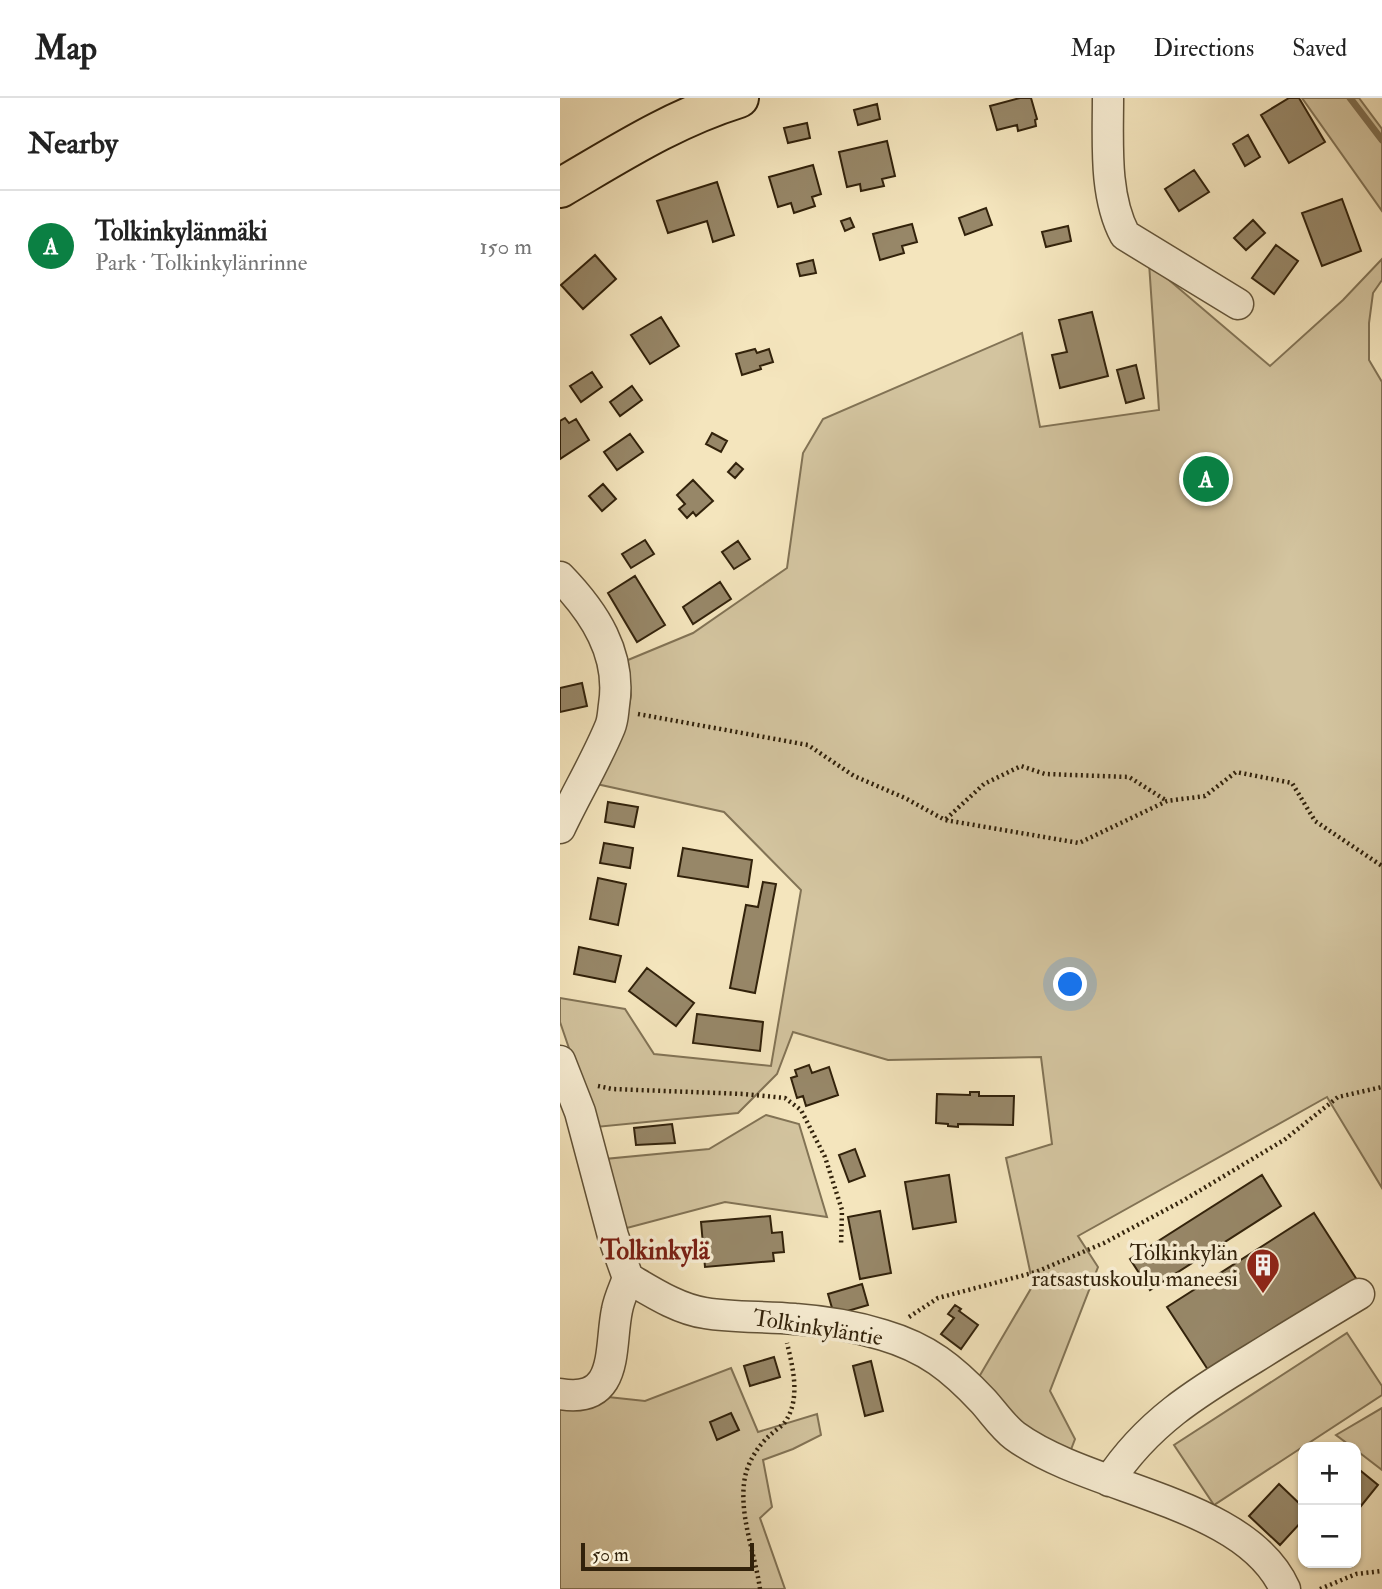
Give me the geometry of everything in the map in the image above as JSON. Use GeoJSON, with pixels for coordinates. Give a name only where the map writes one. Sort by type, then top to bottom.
{"type":"FeatureCollection","features":[{"type":"Feature","properties":{"kind":"main road"},"geometry":{"type":"LineString","coordinates":[[560,188],[646,136],[685,117],[739,98]]}},
{"type":"Feature","properties":{"kind":"street"},"geometry":{"type":"LineString","coordinates":[[1108,98],[1110,179],[1116,218],[1125,235],[1238,304]]}},
{"type":"Feature","properties":{"kind":"street"},"geometry":{"type":"LineString","coordinates":[[560,577],[583,600],[603,635],[614,663],[616,690],[611,724],[560,828]]}},
{"type":"Feature","properties":{"kind":"street"},"geometry":{"type":"LineString","coordinates":[[560,1394],[572,1396],[593,1392],[602,1382],[611,1363],[617,1309],[628,1278],[612,1236],[580,1112],[563,1069]]}},
{"type":"Feature","properties":{"kind":"street","name":"Tolkinkyläntie"},"geometry":{"type":"LineString","coordinates":[[628,1278],[663,1298],[703,1313],[782,1318],[881,1334],[918,1347],[942,1361],[1013,1434],[1038,1451],[1222,1524],[1245,1539],[1270,1564],[1285,1589]]}},
{"type":"Feature","properties":{"kind":"street"},"geometry":{"type":"LineString","coordinates":[[1109,1481],[1125,1456],[1170,1413],[1196,1394],[1359,1294]]}},
{"type":"Feature","properties":{"kind":"path"},"geometry":{"type":"LineString","coordinates":[[613,710],[808,745],[854,776],[905,798],[945,820],[1079,843],[1167,801],[1205,796],[1236,772],[1292,783],[1315,821],[1382,866]]}},
{"type":"Feature","properties":{"kind":"path"},"geometry":{"type":"LineString","coordinates":[[945,820],[984,784],[1021,766],[1045,774],[1129,777],[1167,801]]}},
{"type":"Feature","properties":{"kind":"path"},"geometry":{"type":"LineString","coordinates":[[563,1069],[611,1089],[785,1098],[801,1110],[825,1157],[842,1210],[841,1246]]}},
{"type":"Feature","properties":{"kind":"path"},"geometry":{"type":"LineString","coordinates":[[881,1334],[938,1298],[1036,1272],[1104,1242],[1184,1200],[1284,1140],[1338,1097],[1382,1087]]}},
{"type":"Feature","properties":{"kind":"path"},"geometry":{"type":"LineString","coordinates":[[760,1589],[743,1504],[745,1475],[755,1453],[768,1437],[785,1423],[791,1408],[795,1389],[782,1318]]}},
{"type":"Feature","properties":{"kind":"path"},"geometry":{"type":"LineString","coordinates":[[1320,1589],[1356,1574],[1382,1571]]}},
{"type":"Feature","properties":{"kind":"shaded area"},"geometry":{"type":"Polygon","coordinates":[[[1302,98],[1359,98],[1382,129],[1382,211],[1302,98]]]}},
{"type":"Feature","properties":{"kind":"shaded area"},"geometry":{"type":"Polygon","coordinates":[[[1382,259],[1382,280],[1373,293],[1369,323],[1369,360],[1382,382],[1382,1188],[1327,1097],[1078,1236],[1098,1267],[1050,1391],[1075,1439],[1070,1452],[1035,1434],[976,1382],[1033,1285],[1006,1158],[1052,1144],[1041,1057],[888,1060],[793,1032],[777,1074],[738,1113],[596,1127],[560,1022],[560,998],[625,1009],[654,1054],[771,1066],[801,890],[724,812],[592,783],[624,732],[631,695],[628,660],[693,633],[787,568],[803,453],[823,419],[1022,333],[1040,427],[1159,410],[1149,263],[1270,366],[1343,300],[1382,259]]]}},
{"type":"Feature","properties":{"kind":"shaded area"},"geometry":{"type":"Polygon","coordinates":[[[766,1115],[799,1124],[827,1217],[725,1202],[623,1229],[605,1159],[709,1149],[766,1115]]]}},
{"type":"Feature","properties":{"kind":"shaded area"},"geometry":{"type":"Polygon","coordinates":[[[1347,1333],[1382,1386],[1382,1395],[1310,1442],[1298,1442],[1298,1450],[1214,1505],[1174,1445],[1347,1333]]]}},
{"type":"Feature","properties":{"kind":"shaded area"},"geometry":{"type":"Polygon","coordinates":[[[731,1368],[758,1432],[817,1414],[821,1435],[763,1460],[772,1507],[760,1518],[785,1589],[560,1589],[560,1407],[608,1397],[645,1401],[731,1368]]]}},
{"type":"Feature","properties":{"kind":"shaded area"},"geometry":{"type":"Polygon","coordinates":[[[1382,1408],[1382,1470],[1361,1454],[1361,1442],[1345,1442],[1336,1435],[1382,1408]]]}},
{"type":"Feature","properties":{"kind":"building"},"geometry":{"type":"Polygon","coordinates":[[[1020,98],[1031,98],[1037,119],[1036,126],[1018,131],[1017,125],[997,130],[990,106],[1020,98]]]}},
{"type":"Feature","properties":{"kind":"building"},"geometry":{"type":"Polygon","coordinates":[[[1289,98],[1299,98],[1325,142],[1289,163],[1261,115],[1289,98]]]}},
{"type":"Feature","properties":{"kind":"building"},"geometry":{"type":"Polygon","coordinates":[[[877,104],[880,119],[858,125],[854,110],[877,104]]]}},
{"type":"Feature","properties":{"kind":"building"},"geometry":{"type":"Polygon","coordinates":[[[807,123],[810,138],[788,143],[784,128],[807,123]]]}},
{"type":"Feature","properties":{"kind":"building"},"geometry":{"type":"Polygon","coordinates":[[[1248,135],[1260,157],[1245,166],[1233,144],[1248,135]]]}},
{"type":"Feature","properties":{"kind":"building"},"geometry":{"type":"Polygon","coordinates":[[[887,141],[895,176],[882,179],[884,186],[861,191],[860,184],[847,187],[839,152],[887,141]]]}},
{"type":"Feature","properties":{"kind":"building"},"geometry":{"type":"Polygon","coordinates":[[[813,165],[821,194],[812,197],[815,206],[794,213],[791,203],[778,207],[769,177],[813,165]]]}},
{"type":"Feature","properties":{"kind":"building"},"geometry":{"type":"Polygon","coordinates":[[[1194,170],[1209,192],[1179,211],[1165,189],[1194,170]]]}},
{"type":"Feature","properties":{"kind":"building"},"geometry":{"type":"Polygon","coordinates":[[[717,182],[734,235],[713,242],[707,221],[668,233],[657,201],[717,182]]]}},
{"type":"Feature","properties":{"kind":"building"},"geometry":{"type":"Polygon","coordinates":[[[1342,199],[1361,251],[1322,266],[1302,213],[1342,199]]]}},
{"type":"Feature","properties":{"kind":"building"},"geometry":{"type":"Polygon","coordinates":[[[986,208],[992,225],[965,235],[959,218],[986,208]]]}},
{"type":"Feature","properties":{"kind":"building"},"geometry":{"type":"Polygon","coordinates":[[[850,218],[854,227],[845,231],[841,221],[850,218]]]}},
{"type":"Feature","properties":{"kind":"building"},"geometry":{"type":"Polygon","coordinates":[[[1253,220],[1265,233],[1246,250],[1234,238],[1253,220]]]}},
{"type":"Feature","properties":{"kind":"building"},"geometry":{"type":"Polygon","coordinates":[[[912,224],[917,242],[902,246],[904,253],[880,260],[873,234],[912,224]]]}},
{"type":"Feature","properties":{"kind":"building"},"geometry":{"type":"Polygon","coordinates":[[[1068,226],[1071,241],[1046,247],[1042,232],[1068,226]]]}},
{"type":"Feature","properties":{"kind":"building"},"geometry":{"type":"Polygon","coordinates":[[[1276,245],[1298,261],[1274,294],[1252,278],[1276,245]]]}},
{"type":"Feature","properties":{"kind":"building"},"geometry":{"type":"Polygon","coordinates":[[[595,255],[616,279],[583,309],[561,285],[595,255]]]}},
{"type":"Feature","properties":{"kind":"building"},"geometry":{"type":"Polygon","coordinates":[[[813,260],[816,273],[800,276],[797,264],[813,260]]]}},
{"type":"Feature","properties":{"kind":"building"},"geometry":{"type":"Polygon","coordinates":[[[1092,312],[1108,376],[1060,388],[1052,355],[1067,352],[1059,320],[1092,312]]]}},
{"type":"Feature","properties":{"kind":"building"},"geometry":{"type":"Polygon","coordinates":[[[661,317],[679,346],[650,364],[631,335],[661,317]]]}},
{"type":"Feature","properties":{"kind":"building"},"geometry":{"type":"Polygon","coordinates":[[[755,349],[757,353],[769,349],[773,362],[742,375],[736,354],[755,349]]]}},
{"type":"Feature","properties":{"kind":"building"},"geometry":{"type":"Polygon","coordinates":[[[1136,365],[1144,398],[1126,403],[1117,370],[1136,365]]]}},
{"type":"Feature","properties":{"kind":"building"},"geometry":{"type":"Polygon","coordinates":[[[592,372],[602,387],[581,402],[570,386],[592,372]]]}},
{"type":"Feature","properties":{"kind":"building"},"geometry":{"type":"Polygon","coordinates":[[[632,386],[642,400],[620,416],[610,402],[632,386]]]}},
{"type":"Feature","properties":{"kind":"building"},"geometry":{"type":"Polygon","coordinates":[[[565,418],[569,423],[576,419],[589,440],[560,459],[560,421],[565,418]]]}},
{"type":"Feature","properties":{"kind":"building"},"geometry":{"type":"Polygon","coordinates":[[[712,433],[727,441],[721,452],[706,444],[712,433]]]}},
{"type":"Feature","properties":{"kind":"building"},"geometry":{"type":"Polygon","coordinates":[[[630,434],[643,452],[617,470],[604,452],[630,434]]]}},
{"type":"Feature","properties":{"kind":"building"},"geometry":{"type":"Polygon","coordinates":[[[736,463],[743,469],[735,478],[728,472],[736,463]]]}},
{"type":"Feature","properties":{"kind":"building"},"geometry":{"type":"Polygon","coordinates":[[[693,480],[713,501],[696,516],[693,512],[687,518],[679,509],[685,504],[677,495],[693,480]]]}},
{"type":"Feature","properties":{"kind":"building"},"geometry":{"type":"Polygon","coordinates":[[[603,484],[616,499],[602,511],[589,496],[603,484]]]}},
{"type":"Feature","properties":{"kind":"building"},"geometry":{"type":"Polygon","coordinates":[[[645,540],[654,554],[631,568],[622,554],[645,540]]]}},
{"type":"Feature","properties":{"kind":"building"},"geometry":{"type":"Polygon","coordinates":[[[738,541],[750,559],[734,569],[722,552],[738,541]]]}},
{"type":"Feature","properties":{"kind":"building"},"geometry":{"type":"Polygon","coordinates":[[[635,576],[665,625],[637,642],[608,593],[635,576]]]}},
{"type":"Feature","properties":{"kind":"building"},"geometry":{"type":"Polygon","coordinates":[[[720,582],[731,599],[693,624],[683,607],[720,582]]]}},
{"type":"Feature","properties":{"kind":"building"},"geometry":{"type":"Polygon","coordinates":[[[582,683],[587,706],[560,712],[560,688],[582,683]]]}},
{"type":"Feature","properties":{"kind":"building"},"geometry":{"type":"Polygon","coordinates":[[[608,802],[638,807],[634,827],[605,822],[608,802]]]}},
{"type":"Feature","properties":{"kind":"building"},"geometry":{"type":"Polygon","coordinates":[[[604,843],[633,848],[630,868],[600,863],[604,843]]]}},
{"type":"Feature","properties":{"kind":"building"},"geometry":{"type":"Polygon","coordinates":[[[683,848],[752,860],[748,887],[678,876],[683,848]]]}},
{"type":"Feature","properties":{"kind":"building"},"geometry":{"type":"Polygon","coordinates":[[[598,878],[626,884],[618,925],[590,919],[598,878]]]}},
{"type":"Feature","properties":{"kind":"building"},"geometry":{"type":"Polygon","coordinates":[[[763,882],[776,884],[755,993],[730,988],[746,905],[758,907],[763,882]]]}},
{"type":"Feature","properties":{"kind":"building"},"geometry":{"type":"Polygon","coordinates":[[[579,947],[621,956],[615,982],[574,974],[579,947]]]}},
{"type":"Feature","properties":{"kind":"building"},"geometry":{"type":"Polygon","coordinates":[[[647,968],[694,1003],[676,1026],[629,991],[647,968]]]}},
{"type":"Feature","properties":{"kind":"building"},"geometry":{"type":"Polygon","coordinates":[[[697,1014],[763,1022],[760,1051],[693,1043],[697,1014]]]}},
{"type":"Feature","properties":{"kind":"building"},"geometry":{"type":"Polygon","coordinates":[[[809,1065],[812,1073],[829,1067],[838,1095],[806,1106],[803,1096],[797,1098],[791,1078],[797,1076],[795,1070],[809,1065]]]}},
{"type":"Feature","properties":{"kind":"building"},"geometry":{"type":"Polygon","coordinates":[[[970,1092],[979,1092],[979,1096],[1014,1096],[1013,1125],[958,1124],[958,1127],[936,1123],[937,1094],[970,1095],[970,1092]]]}},
{"type":"Feature","properties":{"kind":"building"},"geometry":{"type":"Polygon","coordinates":[[[672,1124],[675,1143],[636,1145],[634,1128],[672,1124]]]}},
{"type":"Feature","properties":{"kind":"building"},"geometry":{"type":"Polygon","coordinates":[[[855,1149],[865,1176],[849,1182],[839,1155],[855,1149]]]}},
{"type":"Feature","properties":{"kind":"building"},"geometry":{"type":"Polygon","coordinates":[[[949,1175],[956,1222],[913,1229],[905,1182],[949,1175]]]}},
{"type":"Feature","properties":{"kind":"building"},"geometry":{"type":"Polygon","coordinates":[[[1262,1175],[1281,1206],[1150,1290],[1130,1259],[1262,1175]]]}},
{"type":"Feature","properties":{"kind":"building"},"geometry":{"type":"Polygon","coordinates":[[[880,1211],[891,1273],[860,1279],[848,1217],[880,1211]]]}},
{"type":"Feature","properties":{"kind":"building","name":"Tolkinkylän ratsastuskoulu maneesi"},"geometry":{"type":"Polygon","coordinates":[[[1314,1213],[1359,1283],[1212,1376],[1167,1307],[1314,1213]]]}},
{"type":"Feature","properties":{"kind":"building"},"geometry":{"type":"Polygon","coordinates":[[[770,1216],[772,1233],[782,1232],[784,1252],[773,1253],[774,1261],[705,1267],[701,1222],[770,1216]]]}},
{"type":"Feature","properties":{"kind":"building"},"geometry":{"type":"Polygon","coordinates":[[[862,1284],[868,1305],[834,1315],[828,1294],[862,1284]]]}},
{"type":"Feature","properties":{"kind":"building"},"geometry":{"type":"Polygon","coordinates":[[[955,1305],[978,1325],[961,1349],[941,1334],[954,1318],[948,1314],[955,1305]]]}},
{"type":"Feature","properties":{"kind":"building"},"geometry":{"type":"Polygon","coordinates":[[[774,1357],[780,1377],[750,1386],[744,1366],[774,1357]]]}},
{"type":"Feature","properties":{"kind":"building"},"geometry":{"type":"Polygon","coordinates":[[[871,1361],[883,1411],[865,1416],[853,1366],[871,1361]]]}},
{"type":"Feature","properties":{"kind":"building"},"geometry":{"type":"Polygon","coordinates":[[[731,1413],[739,1430],[717,1440],[710,1422],[731,1413]]]}},
{"type":"Feature","properties":{"kind":"building"},"geometry":{"type":"Polygon","coordinates":[[[1361,1471],[1378,1485],[1361,1506],[1361,1471]]]}},
{"type":"Feature","properties":{"kind":"building"},"geometry":{"type":"Polygon","coordinates":[[[1279,1484],[1298,1502],[1298,1525],[1280,1545],[1249,1516],[1279,1484]]]}},
{"type":"Feature","properties":{"kind":"waterway"},"geometry":{"type":"LineString","coordinates":[[1350,98],[1382,140]]}},
{"type":"Feature","properties":{"kind":"place","name":"Tolkinkylänmäki"},"geometry":{"type":"Point","coordinates":[1206,479]}},
{"type":"Feature","properties":{"kind":"place","name":"Tolkinkylän ratsastuskoulu maneesi"},"geometry":{"type":"Point","coordinates":[1263,1295]}},
{"type":"Feature","properties":{"kind":"district","name":"Tolkinkylä"},"geometry":{"type":"Point","coordinates":[655,1250]}}]}
